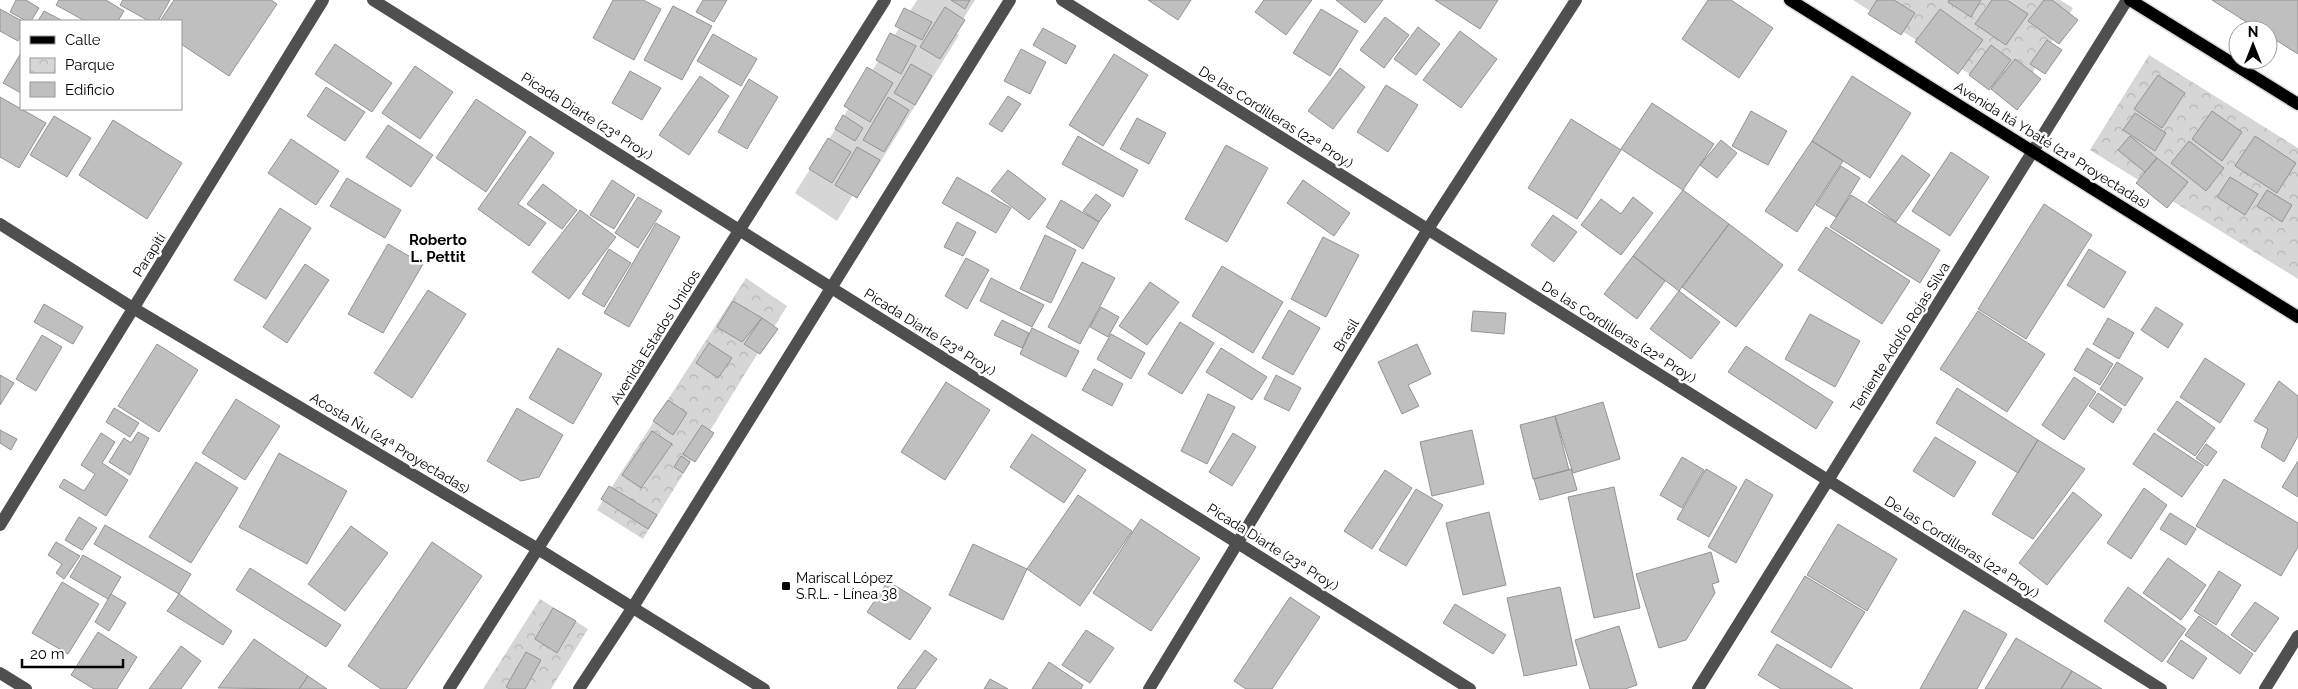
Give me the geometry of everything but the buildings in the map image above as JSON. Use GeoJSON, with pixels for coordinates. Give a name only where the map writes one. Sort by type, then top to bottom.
{"type":"FeatureCollection","features":[{"type":"Feature","properties":{"kind":"main road","name":"Avenida Itá Ybaté (21ª Proyectadas)"},"geometry":{"type":"LineString","coordinates":[[1790,0],[2298,316]]}},
{"type":"Feature","properties":{"kind":"main road"},"geometry":{"type":"LineString","coordinates":[[2129,0],[2298,104]]}},
{"type":"Feature","properties":{"kind":"street","name":"Parapití"},"geometry":{"type":"LineString","coordinates":[[0,525],[323,0]]}},
{"type":"Feature","properties":{"kind":"street","name":"Picada Diarte (23ª Proy.)"},"geometry":{"type":"LineString","coordinates":[[373,0],[1470,689]]}},
{"type":"Feature","properties":{"kind":"street","name":"Avenida Estados Unidos"},"geometry":{"type":"LineString","coordinates":[[449,689],[885,0]]}},
{"type":"Feature","properties":{"kind":"street"},"geometry":{"type":"LineString","coordinates":[[579,689],[633,607],[1010,0]]}},
{"type":"Feature","properties":{"kind":"street","name":"De las Cordilleras (22ª Proy.)"},"geometry":{"type":"LineString","coordinates":[[1062,0],[2161,689]]}},
{"type":"Feature","properties":{"kind":"street","name":"Brasil"},"geometry":{"type":"LineString","coordinates":[[1149,689],[1428,230],[1576,0]]}},
{"type":"Feature","properties":{"kind":"street","name":"Teniente Adolfo Rojas Silva"},"geometry":{"type":"LineString","coordinates":[[1698,689],[2129,0]]}},
{"type":"Feature","properties":{"kind":"street","name":"Acosta Ñu (24ª Proyectadas)"},"geometry":{"type":"LineString","coordinates":[[0,224],[133,308],[538,549],[764,689]]}},
{"type":"Feature","properties":{"kind":"street"},"geometry":{"type":"LineString","coordinates":[[2265,689],[2298,636]]}},
{"type":"Feature","properties":{"kind":"street"},"geometry":{"type":"LineString","coordinates":[[0,673],[26,689]]}},
{"type":"Feature","properties":{"kind":"green space"},"geometry":{"type":"Polygon","coordinates":[[[917,0],[975,0],[955,32],[959,35],[866,185],[861,182],[837,221],[795,193],[917,0]]]}},
{"type":"Feature","properties":{"kind":"green space"},"geometry":{"type":"Polygon","coordinates":[[[1853,0],[2060,0],[2073,8],[2014,102],[1853,0]]]}},
{"type":"Feature","properties":{"kind":"green space"},"geometry":{"type":"Polygon","coordinates":[[[2149,55],[2298,148],[2298,279],[2090,150],[2149,55]]]}},
{"type":"Feature","properties":{"kind":"green space"},"geometry":{"type":"Polygon","coordinates":[[[746,278],[787,306],[643,539],[597,510],[746,278]]]}},
{"type":"Feature","properties":{"kind":"green space"},"geometry":{"type":"Polygon","coordinates":[[[540,599],[588,629],[551,689],[483,689],[540,599]]]}},
{"type":"Feature","properties":{"kind":"place","name":"Mariscal López S.R.L. - Línea 38"},"geometry":{"type":"Point","coordinates":[786,586]}},
{"type":"Feature","properties":{"kind":"district","name":"Roberto L. Pettit"},"geometry":{"type":"Point","coordinates":[438,248]}}]}
